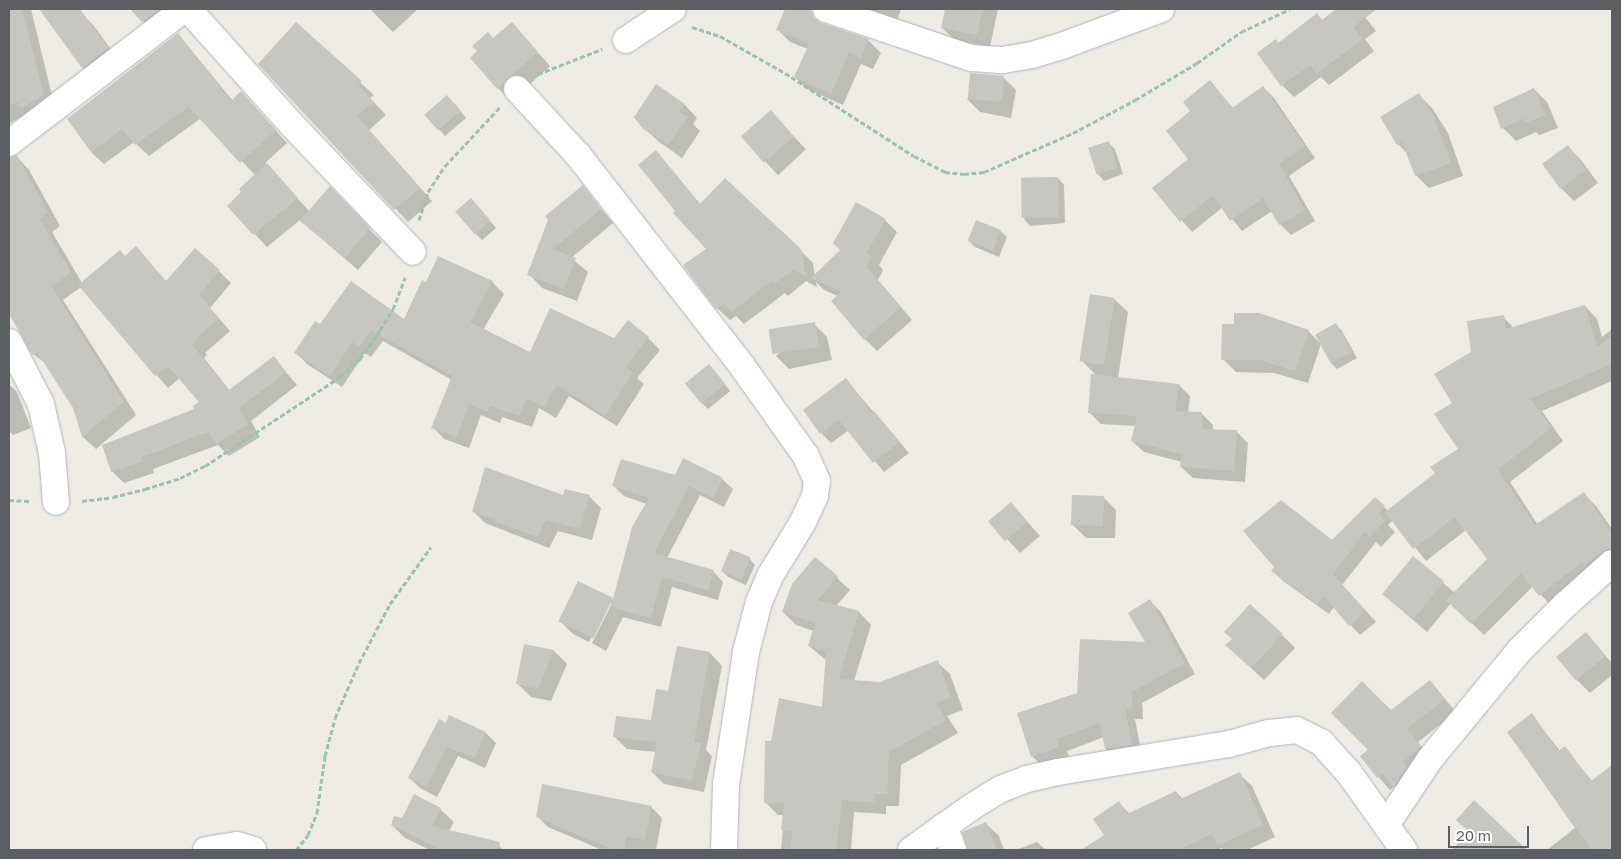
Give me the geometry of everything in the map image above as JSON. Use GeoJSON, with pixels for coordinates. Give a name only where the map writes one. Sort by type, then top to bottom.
{"type":"FeatureCollection","features":[{"type":"Feature","properties":{"kind":"street"},"geometry":{"type":"LineString","coordinates":[[9,143],[186,9],[292,125],[413,252]]}},
{"type":"Feature","properties":{"kind":"street"},"geometry":{"type":"LineString","coordinates":[[626,40],[673,9]]}},
{"type":"Feature","properties":{"kind":"street"},"geometry":{"type":"LineString","coordinates":[[826,9],[972,58],[1002,60],[1060,47],[1161,9]]}},
{"type":"Feature","properties":{"kind":"street"},"geometry":{"type":"LineString","coordinates":[[517,89],[578,155],[742,366],[806,456],[817,481],[815,496],[770,576],[759,602],[746,652],[726,784],[724,850]]}},
{"type":"Feature","properties":{"kind":"street"},"geometry":{"type":"LineString","coordinates":[[9,342],[41,404],[52,453],[56,502]]}},
{"type":"Feature","properties":{"kind":"street"},"geometry":{"type":"LineString","coordinates":[[1386,825],[1430,759],[1513,658],[1559,611],[1612,563]]}},
{"type":"Feature","properties":{"kind":"street"},"geometry":{"type":"LineString","coordinates":[[911,850],[1001,789],[1027,779],[1229,744],[1269,733],[1297,730],[1321,742],[1349,773],[1404,850]]}},
{"type":"Feature","properties":{"kind":"street"},"geometry":{"type":"LineString","coordinates":[[944,826],[953,850]]}},
{"type":"Feature","properties":{"kind":"street"},"geometry":{"type":"LineString","coordinates":[[206,850],[237,845],[253,850]]}},
{"type":"Feature","properties":{"kind":"path"},"geometry":{"type":"LineString","coordinates":[[296,850],[308,835],[317,813],[325,756],[334,718],[359,662],[390,604],[431,546]]}},
{"type":"Feature","properties":{"kind":"building"},"geometry":{"type":"Polygon","coordinates":[[[9,9],[22,9],[44,95],[21,108],[18,102],[9,106],[9,9]]]}},
{"type":"Feature","properties":{"kind":"building"},"geometry":{"type":"Polygon","coordinates":[[[39,9],[80,9],[108,48],[82,68],[39,9]]]}},
{"type":"Feature","properties":{"kind":"building"},"geometry":{"type":"Polygon","coordinates":[[[130,9],[159,9],[142,22],[130,9]]]}},
{"type":"Feature","properties":{"kind":"building"},"geometry":{"type":"Polygon","coordinates":[[[785,9],[811,9],[814,18],[821,23],[869,39],[861,58],[849,53],[831,94],[794,77],[809,44],[776,30],[785,9]]]}},
{"type":"Feature","properties":{"kind":"building"},"geometry":{"type":"Polygon","coordinates":[[[945,9],[983,9],[977,35],[941,28],[945,9]]]}},
{"type":"Feature","properties":{"kind":"building"},"geometry":{"type":"Polygon","coordinates":[[[1336,9],[1377,9],[1353,27],[1363,39],[1316,74],[1310,65],[1281,86],[1257,53],[1276,39],[1278,43],[1317,13],[1322,20],[1336,9]]]}},
{"type":"Feature","properties":{"kind":"building"},"geometry":{"type":"Polygon","coordinates":[[[296,22],[362,81],[358,85],[374,102],[357,116],[420,188],[394,210],[258,64],[296,22]]]}},
{"type":"Feature","properties":{"kind":"building"},"geometry":{"type":"Polygon","coordinates":[[[512,22],[538,52],[497,89],[470,58],[477,51],[472,46],[488,32],[493,38],[512,22]]]}},
{"type":"Feature","properties":{"kind":"building"},"geometry":{"type":"Polygon","coordinates":[[[178,33],[231,101],[241,91],[276,130],[240,163],[189,107],[135,145],[122,129],[91,152],[67,119],[178,33]]]}},
{"type":"Feature","properties":{"kind":"building"},"geometry":{"type":"Polygon","coordinates":[[[970,73],[1004,76],[1002,102],[968,99],[970,73]]]}},
{"type":"Feature","properties":{"kind":"building"},"geometry":{"type":"Polygon","coordinates":[[[1210,80],[1232,108],[1263,86],[1305,146],[1279,164],[1305,210],[1279,225],[1263,198],[1230,221],[1213,195],[1180,222],[1152,188],[1188,159],[1166,131],[1190,111],[1183,102],[1210,80]]]}},
{"type":"Feature","properties":{"kind":"building"},"geometry":{"type":"Polygon","coordinates":[[[656,84],[685,104],[679,112],[688,117],[668,145],[643,129],[634,117],[656,84]]]}},
{"type":"Feature","properties":{"kind":"building"},"geometry":{"type":"Polygon","coordinates":[[[1534,88],[1545,115],[1525,123],[1523,119],[1501,129],[1493,107],[1534,88]]]}},
{"type":"Feature","properties":{"kind":"building"},"geometry":{"type":"Polygon","coordinates":[[[1419,93],[1435,119],[1451,163],[1415,176],[1402,142],[1397,145],[1380,117],[1419,93]]]}},
{"type":"Feature","properties":{"kind":"building"},"geometry":{"type":"Polygon","coordinates":[[[447,95],[461,111],[438,131],[424,115],[447,95]]]}},
{"type":"Feature","properties":{"kind":"building"},"geometry":{"type":"Polygon","coordinates":[[[771,110],[794,136],[764,163],[741,136],[771,110]]]}},
{"type":"Feature","properties":{"kind":"building"},"geometry":{"type":"Polygon","coordinates":[[[1109,141],[1118,168],[1097,174],[1088,148],[1109,141]]]}},
{"type":"Feature","properties":{"kind":"building"},"geometry":{"type":"Polygon","coordinates":[[[1568,145],[1586,170],[1560,189],[1542,164],[1568,145]]]}},
{"type":"Feature","properties":{"kind":"building"},"geometry":{"type":"Polygon","coordinates":[[[656,150],[700,204],[725,178],[801,249],[806,276],[793,270],[774,284],[772,281],[731,312],[724,303],[716,309],[683,265],[706,249],[673,213],[675,211],[638,165],[656,150]]]}},
{"type":"Feature","properties":{"kind":"building"},"geometry":{"type":"Polygon","coordinates":[[[17,155],[48,212],[40,219],[71,272],[52,287],[124,402],[82,437],[73,408],[37,352],[32,355],[9,313],[9,158],[17,155]]]}},
{"type":"Feature","properties":{"kind":"building"},"geometry":{"type":"Polygon","coordinates":[[[267,163],[298,198],[253,235],[227,206],[241,192],[239,189],[267,163]]]}},
{"type":"Feature","properties":{"kind":"building"},"geometry":{"type":"Polygon","coordinates":[[[1058,177],[1059,217],[1022,218],[1021,178],[1058,177]]]}},
{"type":"Feature","properties":{"kind":"building"},"geometry":{"type":"Polygon","coordinates":[[[583,185],[601,209],[553,249],[576,258],[564,289],[527,275],[548,220],[545,216],[583,185]]]}},
{"type":"Feature","properties":{"kind":"building"},"geometry":{"type":"Polygon","coordinates":[[[330,186],[370,228],[345,258],[300,221],[330,186]]]}},
{"type":"Feature","properties":{"kind":"building"},"geometry":{"type":"Polygon","coordinates":[[[471,198],[491,221],[475,234],[455,212],[471,198]]]}},
{"type":"Feature","properties":{"kind":"building"},"geometry":{"type":"Polygon","coordinates":[[[856,202],[886,219],[866,254],[872,256],[867,267],[901,307],[864,340],[831,301],[841,292],[811,278],[840,250],[833,243],[856,202]]]}},
{"type":"Feature","properties":{"kind":"building"},"geometry":{"type":"Polygon","coordinates":[[[976,220],[1001,230],[993,251],[968,240],[976,220]]]}},
{"type":"Feature","properties":{"kind":"building"},"geometry":{"type":"Polygon","coordinates":[[[136,246],[166,281],[195,248],[220,270],[199,295],[219,318],[194,340],[196,342],[192,345],[229,390],[274,356],[286,372],[239,408],[249,424],[216,444],[208,432],[142,457],[143,461],[111,472],[102,445],[194,409],[193,406],[199,402],[168,366],[155,376],[78,285],[120,250],[125,256],[136,246]]]}},
{"type":"Feature","properties":{"kind":"building"},"geometry":{"type":"Polygon","coordinates":[[[438,256],[493,281],[470,322],[530,352],[550,308],[614,338],[628,320],[649,337],[625,367],[633,372],[605,416],[557,385],[544,407],[527,398],[520,416],[490,406],[488,412],[469,404],[457,437],[431,428],[452,376],[371,330],[359,347],[352,342],[330,376],[294,353],[315,321],[320,324],[351,281],[404,319],[422,280],[426,282],[438,256]]]}},
{"type":"Feature","properties":{"kind":"building"},"geometry":{"type":"Polygon","coordinates":[[[1090,294],[1115,298],[1104,365],[1079,361],[1090,294]]]}},
{"type":"Feature","properties":{"kind":"building"},"geometry":{"type":"Polygon","coordinates":[[[1585,305],[1597,347],[1612,336],[1612,364],[1530,399],[1552,428],[1498,469],[1535,525],[1584,492],[1612,533],[1612,547],[1584,566],[1582,562],[1539,596],[1521,573],[1471,624],[1446,600],[1487,559],[1455,517],[1413,549],[1385,512],[1435,473],[1430,467],[1458,449],[1434,414],[1452,403],[1434,374],[1471,352],[1467,321],[1504,315],[1506,329],[1585,305]]]}},
{"type":"Feature","properties":{"kind":"building"},"geometry":{"type":"Polygon","coordinates":[[[1234,313],[1259,313],[1309,330],[1295,371],[1260,360],[1221,360],[1222,324],[1234,324],[1234,313]]]}},
{"type":"Feature","properties":{"kind":"building"},"geometry":{"type":"Polygon","coordinates":[[[815,322],[819,347],[772,354],[769,329],[815,322]]]}},
{"type":"Feature","properties":{"kind":"building"},"geometry":{"type":"Polygon","coordinates":[[[1336,323],[1352,352],[1331,363],[1315,335],[1336,323]]]}},
{"type":"Feature","properties":{"kind":"building"},"geometry":{"type":"Polygon","coordinates":[[[709,364],[725,384],[701,404],[685,384],[709,364]]]}},
{"type":"Feature","properties":{"kind":"building"},"geometry":{"type":"Polygon","coordinates":[[[1091,374],[1179,384],[1175,411],[1202,412],[1202,429],[1237,430],[1234,471],[1180,467],[1181,454],[1131,441],[1137,416],[1088,413],[1091,374]]]}},
{"type":"Feature","properties":{"kind":"building"},"geometry":{"type":"Polygon","coordinates":[[[846,378],[872,413],[874,411],[900,442],[873,463],[839,420],[820,434],[803,410],[846,378]]]}},
{"type":"Feature","properties":{"kind":"building"},"geometry":{"type":"Polygon","coordinates":[[[683,458],[723,478],[713,498],[689,486],[654,553],[714,570],[708,590],[662,577],[651,618],[611,607],[632,527],[649,498],[612,486],[621,459],[675,475],[683,458]]]}},
{"type":"Feature","properties":{"kind":"building"},"geometry":{"type":"Polygon","coordinates":[[[485,467],[563,495],[565,489],[590,495],[580,529],[546,520],[537,537],[495,522],[496,519],[472,512],[485,467]]]}},
{"type":"Feature","properties":{"kind":"building"},"geometry":{"type":"Polygon","coordinates":[[[1072,495],[1104,496],[1103,526],[1071,525],[1072,495]]]}},
{"type":"Feature","properties":{"kind":"building"},"geometry":{"type":"Polygon","coordinates":[[[1375,497],[1385,506],[1379,514],[1385,521],[1370,537],[1365,532],[1333,574],[1366,611],[1349,626],[1324,596],[1318,605],[1271,571],[1274,567],[1243,531],[1281,500],[1332,540],[1375,497]]]}},
{"type":"Feature","properties":{"kind":"building"},"geometry":{"type":"Polygon","coordinates":[[[1011,502],[1028,522],[1005,541],[988,521],[1011,502]]]}},
{"type":"Feature","properties":{"kind":"building"},"geometry":{"type":"Polygon","coordinates":[[[730,549],[750,557],[741,579],[721,571],[730,549]]]}},
{"type":"Feature","properties":{"kind":"building"},"geometry":{"type":"Polygon","coordinates":[[[1413,556],[1444,581],[1413,619],[1382,594],[1413,556]]]}},
{"type":"Feature","properties":{"kind":"building"},"geometry":{"type":"Polygon","coordinates":[[[815,557],[838,576],[818,600],[859,611],[839,679],[880,682],[938,660],[951,698],[936,703],[946,720],[889,752],[887,794],[874,794],[874,802],[842,800],[836,850],[790,850],[792,832],[781,830],[784,803],[764,803],[765,741],[771,741],[779,698],[822,707],[826,651],[808,646],[815,623],[782,612],[792,584],[815,557]]]}},
{"type":"Feature","properties":{"kind":"building"},"geometry":{"type":"Polygon","coordinates":[[[578,581],[613,598],[593,639],[558,621],[578,581]]]}},
{"type":"Feature","properties":{"kind":"building"},"geometry":{"type":"Polygon","coordinates":[[[1150,599],[1185,663],[1132,692],[1132,708],[1125,709],[1132,745],[1105,749],[1100,723],[1057,739],[1059,747],[1031,757],[1017,713],[1077,693],[1080,639],[1145,642],[1128,613],[1150,599]]]}},
{"type":"Feature","properties":{"kind":"building"},"geometry":{"type":"Polygon","coordinates":[[[1250,604],[1283,634],[1251,668],[1225,645],[1232,639],[1224,632],[1250,604]]]}},
{"type":"Feature","properties":{"kind":"building"},"geometry":{"type":"Polygon","coordinates":[[[1586,632],[1606,656],[1576,681],[1556,657],[1586,632]]]}},
{"type":"Feature","properties":{"kind":"building"},"geometry":{"type":"Polygon","coordinates":[[[524,644],[554,650],[538,689],[516,684],[524,644]]]}},
{"type":"Feature","properties":{"kind":"building"},"geometry":{"type":"Polygon","coordinates":[[[677,646],[710,652],[694,742],[701,743],[692,781],[651,772],[657,742],[613,737],[616,716],[651,720],[656,689],[668,691],[677,646]]]}},
{"type":"Feature","properties":{"kind":"building"},"geometry":{"type":"Polygon","coordinates":[[[1430,680],[1445,699],[1407,729],[1421,746],[1403,762],[1407,766],[1394,787],[1383,774],[1377,778],[1360,756],[1368,750],[1331,713],[1362,681],[1391,710],[1430,680]]]}},
{"type":"Feature","properties":{"kind":"building"},"geometry":{"type":"Polygon","coordinates":[[[1532,713],[1558,751],[1565,746],[1591,781],[1612,765],[1612,850],[1592,850],[1507,732],[1532,713]]]}},
{"type":"Feature","properties":{"kind":"building"},"geometry":{"type":"Polygon","coordinates":[[[449,715],[486,732],[475,758],[447,747],[426,787],[408,778],[439,719],[446,723],[449,715]]]}},
{"type":"Feature","properties":{"kind":"building"},"geometry":{"type":"Polygon","coordinates":[[[1240,772],[1263,825],[1218,845],[1212,834],[1178,850],[1081,850],[1104,835],[1093,819],[1119,801],[1127,814],[1176,791],[1180,799],[1240,772]]]}},
{"type":"Feature","properties":{"kind":"building"},"geometry":{"type":"Polygon","coordinates":[[[542,784],[652,806],[645,840],[626,837],[624,850],[614,850],[536,817],[542,784]]]}},
{"type":"Feature","properties":{"kind":"building"},"geometry":{"type":"Polygon","coordinates":[[[414,794],[441,808],[432,826],[500,842],[499,850],[442,850],[391,825],[394,816],[402,818],[414,794]]]}},
{"type":"Feature","properties":{"kind":"building"},"geometry":{"type":"Polygon","coordinates":[[[1474,800],[1527,850],[1452,850],[1468,831],[1456,820],[1474,800]]]}},
{"type":"Feature","properties":{"kind":"building"},"geometry":{"type":"Polygon","coordinates":[[[986,822],[997,850],[968,850],[962,832],[986,822]]]}}]}
